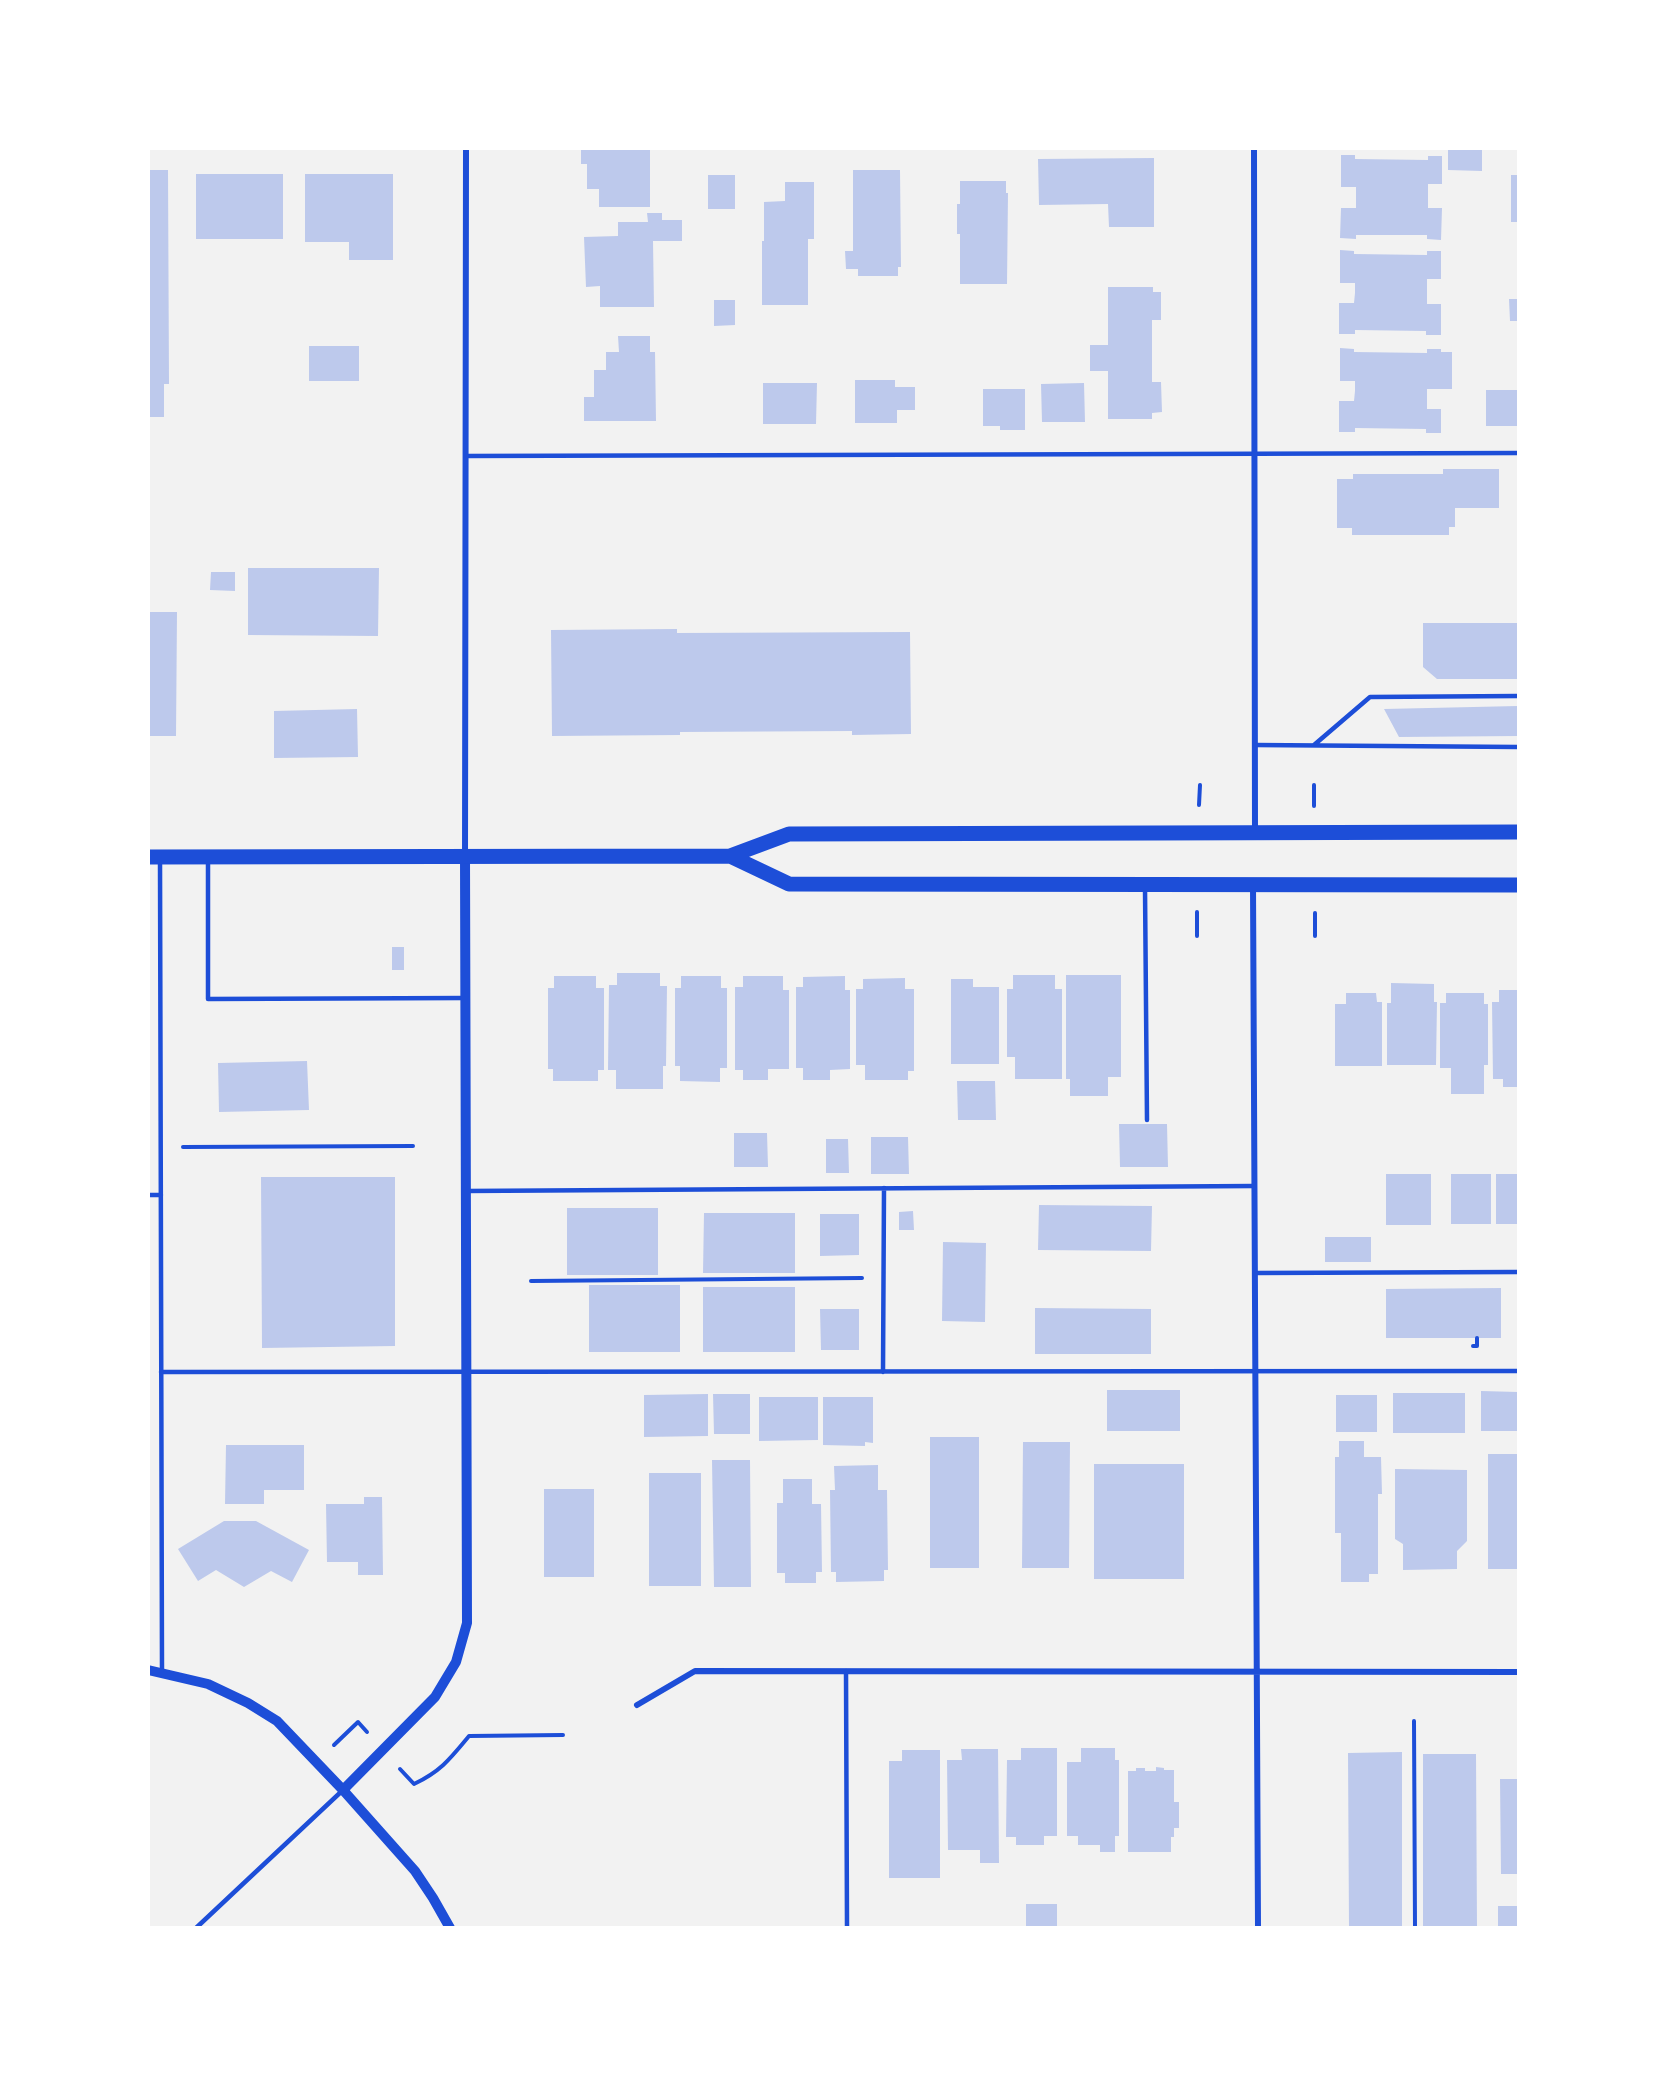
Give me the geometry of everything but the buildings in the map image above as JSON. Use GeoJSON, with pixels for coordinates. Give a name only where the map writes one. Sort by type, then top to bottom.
{"type":"FeatureCollection","features":[{"type":"Feature","properties":{"kind":"main road"},"geometry":{"type":"LineString","coordinates":[[154,857],[730,856],[789,834],[1518,832]]}},
{"type":"Feature","properties":{"kind":"main road"},"geometry":{"type":"LineString","coordinates":[[730,856],[789,884],[1518,885]]}},
{"type":"Feature","properties":{"kind":"street"},"geometry":{"type":"LineString","coordinates":[[343,1790],[435,1697],[456,1662],[467,1623],[466,148]]}},
{"type":"Feature","properties":{"kind":"street"},"geometry":{"type":"LineString","coordinates":[[1254,148],[1255,832]]}},
{"type":"Feature","properties":{"kind":"street"},"geometry":{"type":"LineString","coordinates":[[1253,885],[1258,1928]]}},
{"type":"Feature","properties":{"kind":"street"},"geometry":{"type":"LineString","coordinates":[[148,1670],[208,1684],[248,1702],[277,1721],[343,1790],[415,1871],[450,1928]]}},
{"type":"Feature","properties":{"kind":"street"},"geometry":{"type":"LineString","coordinates":[[638,1705],[695,1671],[1518,1672]]}},
{"type":"Feature","properties":{"kind":"lane"},"geometry":{"type":"LineString","coordinates":[[466,456],[1518,453]]}},
{"type":"Feature","properties":{"kind":"lane"},"geometry":{"type":"LineString","coordinates":[[1314,746],[1370,697],[1518,696]]}},
{"type":"Feature","properties":{"kind":"lane"},"geometry":{"type":"LineString","coordinates":[[1255,745],[1518,747]]}},
{"type":"Feature","properties":{"kind":"lane"},"geometry":{"type":"LineString","coordinates":[[154,857],[161,1195],[162,1673]]}},
{"type":"Feature","properties":{"kind":"lane"},"geometry":{"type":"LineString","coordinates":[[208,857],[208,999],[465,999]]}},
{"type":"Feature","properties":{"kind":"lane"},"geometry":{"type":"LineString","coordinates":[[1145,885],[1147,1120]]}},
{"type":"Feature","properties":{"kind":"lane"},"geometry":{"type":"LineString","coordinates":[[466,1191],[1254,1186]]}},
{"type":"Feature","properties":{"kind":"lane"},"geometry":{"type":"LineString","coordinates":[[883,1372],[884,1188]]}},
{"type":"Feature","properties":{"kind":"lane"},"geometry":{"type":"LineString","coordinates":[[148,1195],[161,1195]]}},
{"type":"Feature","properties":{"kind":"lane"},"geometry":{"type":"LineString","coordinates":[[1255,1273],[1518,1272]]}},
{"type":"Feature","properties":{"kind":"lane"},"geometry":{"type":"LineString","coordinates":[[161,1372],[1518,1371]]}},
{"type":"Feature","properties":{"kind":"lane"},"geometry":{"type":"LineString","coordinates":[[846,1671],[847,1928]]}},
{"type":"Feature","properties":{"kind":"lane"},"geometry":{"type":"LineString","coordinates":[[196,1928],[343,1790]]}},
{"type":"Feature","properties":{"kind":"path"},"geometry":{"type":"LineString","coordinates":[[160,1147],[413,1146]]}},
{"type":"Feature","properties":{"kind":"path"},"geometry":{"type":"LineString","coordinates":[[531,1281],[866,1278]]}},
{"type":"Feature","properties":{"kind":"path"},"geometry":{"type":"LineString","coordinates":[[1414,1721],[1415,1928]]}},
{"type":"Feature","properties":{"kind":"path"},"geometry":{"type":"LineString","coordinates":[[414,1784],[432,1775],[449,1760],[469,1736],[563,1735]]}}]}
